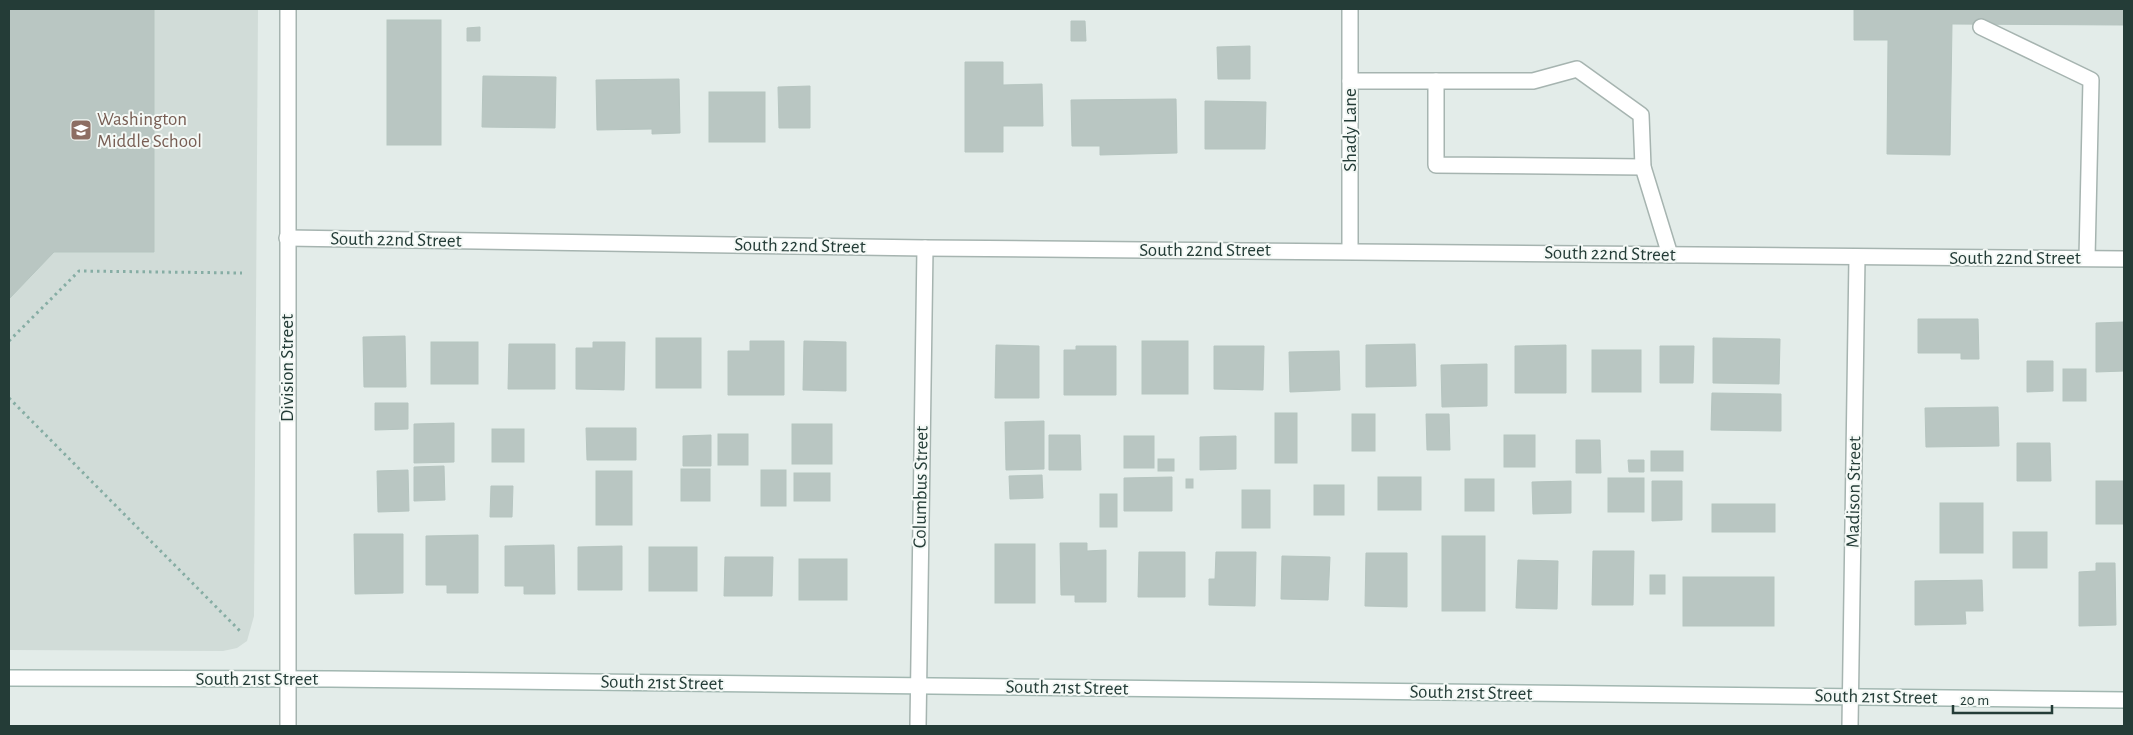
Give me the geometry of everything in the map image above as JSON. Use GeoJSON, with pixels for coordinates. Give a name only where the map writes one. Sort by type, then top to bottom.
{"type":"FeatureCollection","features":[{"type":"Feature","properties":{"kind":"street","name":"Division Street"},"geometry":{"type":"LineString","coordinates":[[288,9],[288,726]]}},
{"type":"Feature","properties":{"kind":"street","name":"Shady Lane"},"geometry":{"type":"LineString","coordinates":[[1350,9],[1350,251]]}},
{"type":"Feature","properties":{"kind":"street"},"geometry":{"type":"LineString","coordinates":[[1981,27],[2091,80],[2087,258]]}},
{"type":"Feature","properties":{"kind":"street"},"geometry":{"type":"LineString","coordinates":[[1350,81],[1533,81],[1577,70],[1641,115],[1643,166],[1670,255]]}},
{"type":"Feature","properties":{"kind":"street"},"geometry":{"type":"LineString","coordinates":[[1436,81],[1436,165],[1643,166]]}},
{"type":"Feature","properties":{"kind":"street","name":"South 22nd Street"},"geometry":{"type":"LineString","coordinates":[[287,238],[925,248],[2124,259]]}},
{"type":"Feature","properties":{"kind":"street","name":"Columbus Street"},"geometry":{"type":"LineString","coordinates":[[918,726],[925,248]]}},
{"type":"Feature","properties":{"kind":"street","name":"Madison Street"},"geometry":{"type":"LineString","coordinates":[[1850,726],[1857,257]]}},
{"type":"Feature","properties":{"kind":"street","name":"South 21st Street"},"geometry":{"type":"LineString","coordinates":[[9,678],[288,679],[2124,700]]}},
{"type":"Feature","properties":{"kind":"path"},"geometry":{"type":"LineString","coordinates":[[9,341],[79,271],[242,274]]}},
{"type":"Feature","properties":{"kind":"path"},"geometry":{"type":"LineString","coordinates":[[9,398],[241,632]]}},
{"type":"Feature","properties":{"kind":"shaded area"},"geometry":{"type":"Polygon","coordinates":[[[9,9],[258,9],[254,616],[247,641],[237,648],[223,651],[9,650],[9,9]]]}},
{"type":"Feature","properties":{"kind":"building","name":"Washington Middle School"},"geometry":{"type":"Polygon","coordinates":[[[9,9],[154,9],[154,252],[54,252],[9,299],[9,9]]]}},
{"type":"Feature","properties":{"kind":"building"},"geometry":{"type":"Polygon","coordinates":[[[1854,9],[2124,9],[2124,25],[1952,24],[1950,155],[1887,154],[1888,40],[1854,40],[1854,9]]]}},
{"type":"Feature","properties":{"kind":"building"},"geometry":{"type":"Polygon","coordinates":[[[387,20],[441,20],[441,145],[387,145],[387,20]]]}},
{"type":"Feature","properties":{"kind":"building"},"geometry":{"type":"Polygon","coordinates":[[[1071,21],[1085,21],[1086,41],[1071,41],[1071,21]]]}},
{"type":"Feature","properties":{"kind":"building"},"geometry":{"type":"Polygon","coordinates":[[[480,27],[480,41],[467,41],[467,28],[480,27]]]}},
{"type":"Feature","properties":{"kind":"building"},"geometry":{"type":"Polygon","coordinates":[[[1250,46],[1250,79],[1218,79],[1217,47],[1250,46]]]}},
{"type":"Feature","properties":{"kind":"building"},"geometry":{"type":"Polygon","coordinates":[[[965,62],[1003,62],[1003,85],[1042,84],[1043,126],[1003,126],[1003,152],[965,152],[965,62]]]}},
{"type":"Feature","properties":{"kind":"building"},"geometry":{"type":"Polygon","coordinates":[[[483,76],[556,77],[555,128],[482,127],[483,76]]]}},
{"type":"Feature","properties":{"kind":"building"},"geometry":{"type":"Polygon","coordinates":[[[679,79],[680,133],[652,134],[652,129],[597,130],[596,80],[679,79]]]}},
{"type":"Feature","properties":{"kind":"building"},"geometry":{"type":"Polygon","coordinates":[[[810,86],[810,128],[779,128],[778,87],[810,86]]]}},
{"type":"Feature","properties":{"kind":"building"},"geometry":{"type":"Polygon","coordinates":[[[709,92],[765,92],[765,142],[709,142],[709,92]]]}},
{"type":"Feature","properties":{"kind":"building"},"geometry":{"type":"Polygon","coordinates":[[[1176,99],[1177,153],[1100,155],[1100,146],[1072,146],[1071,100],[1176,99]]]}},
{"type":"Feature","properties":{"kind":"building"},"geometry":{"type":"Polygon","coordinates":[[[1205,101],[1266,102],[1265,149],[1205,149],[1205,101]]]}},
{"type":"Feature","properties":{"kind":"building"},"geometry":{"type":"Polygon","coordinates":[[[1918,319],[1978,319],[1979,359],[1961,359],[1961,353],[1918,353],[1918,319]]]}},
{"type":"Feature","properties":{"kind":"building"},"geometry":{"type":"Polygon","coordinates":[[[2124,322],[2124,371],[2096,372],[2096,323],[2124,322]]]}},
{"type":"Feature","properties":{"kind":"building"},"geometry":{"type":"Polygon","coordinates":[[[405,336],[406,387],[364,387],[363,337],[405,336]]]}},
{"type":"Feature","properties":{"kind":"building"},"geometry":{"type":"Polygon","coordinates":[[[656,338],[701,338],[701,388],[656,388],[656,338]]]}},
{"type":"Feature","properties":{"kind":"building"},"geometry":{"type":"Polygon","coordinates":[[[1713,338],[1780,339],[1779,384],[1713,383],[1713,338]]]}},
{"type":"Feature","properties":{"kind":"building"},"geometry":{"type":"Polygon","coordinates":[[[750,341],[784,341],[784,395],[728,395],[728,351],[750,351],[750,341]]]}},
{"type":"Feature","properties":{"kind":"building"},"geometry":{"type":"Polygon","coordinates":[[[804,341],[846,342],[846,391],[803,390],[804,341]]]}},
{"type":"Feature","properties":{"kind":"building"},"geometry":{"type":"Polygon","coordinates":[[[1142,341],[1188,341],[1188,394],[1142,394],[1142,341]]]}},
{"type":"Feature","properties":{"kind":"building"},"geometry":{"type":"Polygon","coordinates":[[[431,342],[478,342],[478,384],[431,384],[431,342]]]}},
{"type":"Feature","properties":{"kind":"building"},"geometry":{"type":"Polygon","coordinates":[[[593,342],[625,342],[624,390],[576,389],[576,348],[593,348],[593,342]]]}},
{"type":"Feature","properties":{"kind":"building"},"geometry":{"type":"Polygon","coordinates":[[[509,344],[555,344],[555,389],[508,389],[509,344]]]}},
{"type":"Feature","properties":{"kind":"building"},"geometry":{"type":"Polygon","coordinates":[[[1415,344],[1416,386],[1366,387],[1366,345],[1415,344]]]}},
{"type":"Feature","properties":{"kind":"building"},"geometry":{"type":"Polygon","coordinates":[[[996,345],[1039,346],[1039,398],[995,398],[996,345]]]}},
{"type":"Feature","properties":{"kind":"building"},"geometry":{"type":"Polygon","coordinates":[[[1566,345],[1566,393],[1515,393],[1515,346],[1566,345]]]}},
{"type":"Feature","properties":{"kind":"building"},"geometry":{"type":"Polygon","coordinates":[[[1076,346],[1116,346],[1116,395],[1064,395],[1064,350],[1076,350],[1076,346]]]}},
{"type":"Feature","properties":{"kind":"building"},"geometry":{"type":"Polygon","coordinates":[[[1214,346],[1264,346],[1263,390],[1214,389],[1214,346]]]}},
{"type":"Feature","properties":{"kind":"building"},"geometry":{"type":"Polygon","coordinates":[[[1660,346],[1694,346],[1693,383],[1660,383],[1660,346]]]}},
{"type":"Feature","properties":{"kind":"building"},"geometry":{"type":"Polygon","coordinates":[[[1592,350],[1641,350],[1641,392],[1592,392],[1592,350]]]}},
{"type":"Feature","properties":{"kind":"building"},"geometry":{"type":"Polygon","coordinates":[[[1339,351],[1340,390],[1290,392],[1289,352],[1339,351]]]}},
{"type":"Feature","properties":{"kind":"building"},"geometry":{"type":"Polygon","coordinates":[[[2027,361],[2053,361],[2053,391],[2027,392],[2027,361]]]}},
{"type":"Feature","properties":{"kind":"building"},"geometry":{"type":"Polygon","coordinates":[[[1487,364],[1487,406],[1442,407],[1441,365],[1487,364]]]}},
{"type":"Feature","properties":{"kind":"building"},"geometry":{"type":"Polygon","coordinates":[[[2063,369],[2086,369],[2086,401],[2063,401],[2063,369]]]}},
{"type":"Feature","properties":{"kind":"building"},"geometry":{"type":"Polygon","coordinates":[[[1712,393],[1781,394],[1781,431],[1711,430],[1712,393]]]}},
{"type":"Feature","properties":{"kind":"building"},"geometry":{"type":"Polygon","coordinates":[[[375,403],[408,403],[408,429],[375,430],[375,403]]]}},
{"type":"Feature","properties":{"kind":"building"},"geometry":{"type":"Polygon","coordinates":[[[1998,407],[1999,446],[1926,447],[1925,408],[1998,407]]]}},
{"type":"Feature","properties":{"kind":"building"},"geometry":{"type":"Polygon","coordinates":[[[1275,413],[1297,413],[1297,463],[1275,463],[1275,413]]]}},
{"type":"Feature","properties":{"kind":"building"},"geometry":{"type":"Polygon","coordinates":[[[1352,414],[1375,414],[1375,451],[1352,451],[1352,414]]]}},
{"type":"Feature","properties":{"kind":"building"},"geometry":{"type":"Polygon","coordinates":[[[1426,414],[1449,414],[1450,450],[1427,450],[1426,414]]]}},
{"type":"Feature","properties":{"kind":"building"},"geometry":{"type":"Polygon","coordinates":[[[1044,421],[1044,469],[1006,470],[1005,422],[1044,421]]]}},
{"type":"Feature","properties":{"kind":"building"},"geometry":{"type":"Polygon","coordinates":[[[454,423],[454,462],[414,463],[414,424],[454,423]]]}},
{"type":"Feature","properties":{"kind":"building"},"geometry":{"type":"Polygon","coordinates":[[[792,424],[832,424],[832,464],[792,464],[792,424]]]}},
{"type":"Feature","properties":{"kind":"building"},"geometry":{"type":"Polygon","coordinates":[[[586,428],[636,428],[636,460],[587,460],[586,428]]]}},
{"type":"Feature","properties":{"kind":"building"},"geometry":{"type":"Polygon","coordinates":[[[492,429],[524,429],[524,462],[492,462],[492,429]]]}},
{"type":"Feature","properties":{"kind":"building"},"geometry":{"type":"Polygon","coordinates":[[[718,434],[748,434],[748,465],[718,465],[718,434]]]}},
{"type":"Feature","properties":{"kind":"building"},"geometry":{"type":"Polygon","coordinates":[[[711,435],[711,466],[683,466],[683,436],[711,435]]]}},
{"type":"Feature","properties":{"kind":"building"},"geometry":{"type":"Polygon","coordinates":[[[1049,435],[1080,435],[1081,470],[1049,470],[1049,435]]]}},
{"type":"Feature","properties":{"kind":"building"},"geometry":{"type":"Polygon","coordinates":[[[1504,435],[1535,435],[1535,467],[1504,467],[1504,435]]]}},
{"type":"Feature","properties":{"kind":"building"},"geometry":{"type":"Polygon","coordinates":[[[1124,436],[1154,436],[1154,468],[1124,468],[1124,436]]]}},
{"type":"Feature","properties":{"kind":"building"},"geometry":{"type":"Polygon","coordinates":[[[1236,436],[1236,469],[1200,470],[1200,437],[1236,436]]]}},
{"type":"Feature","properties":{"kind":"building"},"geometry":{"type":"Polygon","coordinates":[[[1576,440],[1600,440],[1601,473],[1576,473],[1576,440]]]}},
{"type":"Feature","properties":{"kind":"building"},"geometry":{"type":"Polygon","coordinates":[[[2017,443],[2050,443],[2051,481],[2017,481],[2017,443]]]}},
{"type":"Feature","properties":{"kind":"building"},"geometry":{"type":"Polygon","coordinates":[[[1651,451],[1683,451],[1683,471],[1651,471],[1651,451]]]}},
{"type":"Feature","properties":{"kind":"building"},"geometry":{"type":"Polygon","coordinates":[[[1158,459],[1174,459],[1174,471],[1158,471],[1158,459]]]}},
{"type":"Feature","properties":{"kind":"building"},"geometry":{"type":"Polygon","coordinates":[[[1628,460],[1644,460],[1644,472],[1629,472],[1628,460]]]}},
{"type":"Feature","properties":{"kind":"building"},"geometry":{"type":"Polygon","coordinates":[[[444,466],[445,500],[414,501],[414,467],[444,466]]]}},
{"type":"Feature","properties":{"kind":"building"},"geometry":{"type":"Polygon","coordinates":[[[681,469],[710,469],[710,501],[681,501],[681,469]]]}},
{"type":"Feature","properties":{"kind":"building"},"geometry":{"type":"Polygon","coordinates":[[[408,470],[409,511],[378,512],[377,471],[408,470]]]}},
{"type":"Feature","properties":{"kind":"building"},"geometry":{"type":"Polygon","coordinates":[[[761,470],[786,470],[786,506],[761,506],[761,470]]]}},
{"type":"Feature","properties":{"kind":"building"},"geometry":{"type":"Polygon","coordinates":[[[596,471],[632,471],[632,525],[596,525],[596,471]]]}},
{"type":"Feature","properties":{"kind":"building"},"geometry":{"type":"Polygon","coordinates":[[[794,473],[830,473],[830,501],[794,501],[794,473]]]}},
{"type":"Feature","properties":{"kind":"building"},"geometry":{"type":"Polygon","coordinates":[[[1042,475],[1043,498],[1010,499],[1009,476],[1042,475]]]}},
{"type":"Feature","properties":{"kind":"building"},"geometry":{"type":"Polygon","coordinates":[[[1172,477],[1172,511],[1124,511],[1124,478],[1172,477]]]}},
{"type":"Feature","properties":{"kind":"building"},"geometry":{"type":"Polygon","coordinates":[[[1378,477],[1421,477],[1421,510],[1378,510],[1378,477]]]}},
{"type":"Feature","properties":{"kind":"building"},"geometry":{"type":"Polygon","coordinates":[[[1608,478],[1644,478],[1644,512],[1608,512],[1608,478]]]}},
{"type":"Feature","properties":{"kind":"building"},"geometry":{"type":"Polygon","coordinates":[[[1186,479],[1193,479],[1193,488],[1186,488],[1186,479]]]}},
{"type":"Feature","properties":{"kind":"building"},"geometry":{"type":"Polygon","coordinates":[[[1465,479],[1494,479],[1494,511],[1465,511],[1465,479]]]}},
{"type":"Feature","properties":{"kind":"building"},"geometry":{"type":"Polygon","coordinates":[[[1571,481],[1571,513],[1533,514],[1532,482],[1571,481]]]}},
{"type":"Feature","properties":{"kind":"building"},"geometry":{"type":"Polygon","coordinates":[[[1652,481],[1682,481],[1682,520],[1652,521],[1652,481]]]}},
{"type":"Feature","properties":{"kind":"building"},"geometry":{"type":"Polygon","coordinates":[[[2096,481],[2124,481],[2124,524],[2096,524],[2096,481]]]}},
{"type":"Feature","properties":{"kind":"building"},"geometry":{"type":"Polygon","coordinates":[[[1314,485],[1344,485],[1344,515],[1314,515],[1314,485]]]}},
{"type":"Feature","properties":{"kind":"building"},"geometry":{"type":"Polygon","coordinates":[[[491,486],[513,486],[512,517],[490,517],[491,486]]]}},
{"type":"Feature","properties":{"kind":"building"},"geometry":{"type":"Polygon","coordinates":[[[1242,490],[1270,490],[1270,528],[1242,528],[1242,490]]]}},
{"type":"Feature","properties":{"kind":"building"},"geometry":{"type":"Polygon","coordinates":[[[1100,494],[1117,494],[1117,527],[1100,527],[1100,494]]]}},
{"type":"Feature","properties":{"kind":"building"},"geometry":{"type":"Polygon","coordinates":[[[1940,503],[1983,503],[1983,553],[1940,553],[1940,503]]]}},
{"type":"Feature","properties":{"kind":"building"},"geometry":{"type":"Polygon","coordinates":[[[1712,504],[1775,504],[1775,532],[1712,532],[1712,504]]]}},
{"type":"Feature","properties":{"kind":"building"},"geometry":{"type":"Polygon","coordinates":[[[2013,532],[2047,532],[2047,568],[2013,568],[2013,532]]]}},
{"type":"Feature","properties":{"kind":"building"},"geometry":{"type":"Polygon","coordinates":[[[354,534],[403,534],[403,593],[355,594],[354,534]]]}},
{"type":"Feature","properties":{"kind":"building"},"geometry":{"type":"Polygon","coordinates":[[[478,535],[478,593],[447,593],[447,585],[426,585],[426,536],[478,535]]]}},
{"type":"Feature","properties":{"kind":"building"},"geometry":{"type":"Polygon","coordinates":[[[1442,536],[1485,536],[1485,611],[1442,611],[1442,536]]]}},
{"type":"Feature","properties":{"kind":"building"},"geometry":{"type":"Polygon","coordinates":[[[1060,543],[1087,543],[1087,551],[1106,550],[1106,602],[1075,602],[1075,595],[1061,595],[1060,543]]]}},
{"type":"Feature","properties":{"kind":"building"},"geometry":{"type":"Polygon","coordinates":[[[995,544],[1035,544],[1035,603],[995,603],[995,544]]]}},
{"type":"Feature","properties":{"kind":"building"},"geometry":{"type":"Polygon","coordinates":[[[554,545],[555,594],[524,594],[524,586],[505,586],[505,546],[554,545]]]}},
{"type":"Feature","properties":{"kind":"building"},"geometry":{"type":"Polygon","coordinates":[[[622,546],[622,590],[578,590],[578,547],[622,546]]]}},
{"type":"Feature","properties":{"kind":"building"},"geometry":{"type":"Polygon","coordinates":[[[649,547],[697,547],[697,591],[649,591],[649,547]]]}},
{"type":"Feature","properties":{"kind":"building"},"geometry":{"type":"Polygon","coordinates":[[[1593,551],[1634,551],[1633,605],[1592,605],[1593,551]]]}},
{"type":"Feature","properties":{"kind":"building"},"geometry":{"type":"Polygon","coordinates":[[[1139,552],[1185,552],[1185,597],[1138,597],[1139,552]]]}},
{"type":"Feature","properties":{"kind":"building"},"geometry":{"type":"Polygon","coordinates":[[[1216,552],[1256,552],[1255,606],[1209,605],[1209,579],[1215,579],[1216,552]]]}},
{"type":"Feature","properties":{"kind":"building"},"geometry":{"type":"Polygon","coordinates":[[[1366,553],[1407,553],[1407,607],[1365,606],[1366,553]]]}},
{"type":"Feature","properties":{"kind":"building"},"geometry":{"type":"Polygon","coordinates":[[[1282,556],[1330,557],[1328,600],[1281,599],[1282,556]]]}},
{"type":"Feature","properties":{"kind":"building"},"geometry":{"type":"Polygon","coordinates":[[[725,557],[773,557],[772,596],[724,596],[725,557]]]}},
{"type":"Feature","properties":{"kind":"building"},"geometry":{"type":"Polygon","coordinates":[[[799,559],[847,559],[847,600],[799,600],[799,559]]]}},
{"type":"Feature","properties":{"kind":"building"},"geometry":{"type":"Polygon","coordinates":[[[1518,560],[1558,561],[1557,609],[1516,608],[1518,560]]]}},
{"type":"Feature","properties":{"kind":"building"},"geometry":{"type":"Polygon","coordinates":[[[2096,563],[2115,563],[2116,625],[2079,626],[2079,572],[2096,571],[2096,563]]]}},
{"type":"Feature","properties":{"kind":"building"},"geometry":{"type":"Polygon","coordinates":[[[1650,575],[1665,575],[1665,594],[1650,594],[1650,575]]]}},
{"type":"Feature","properties":{"kind":"building"},"geometry":{"type":"Polygon","coordinates":[[[1683,577],[1774,577],[1774,626],[1683,626],[1683,577]]]}},
{"type":"Feature","properties":{"kind":"building"},"geometry":{"type":"Polygon","coordinates":[[[1982,580],[1983,611],[1965,611],[1966,624],[1915,625],[1915,581],[1982,580]]]}},
{"type":"Feature","properties":{"kind":"place","name":"Washington Middle School"},"geometry":{"type":"Point","coordinates":[81,130]}}]}
